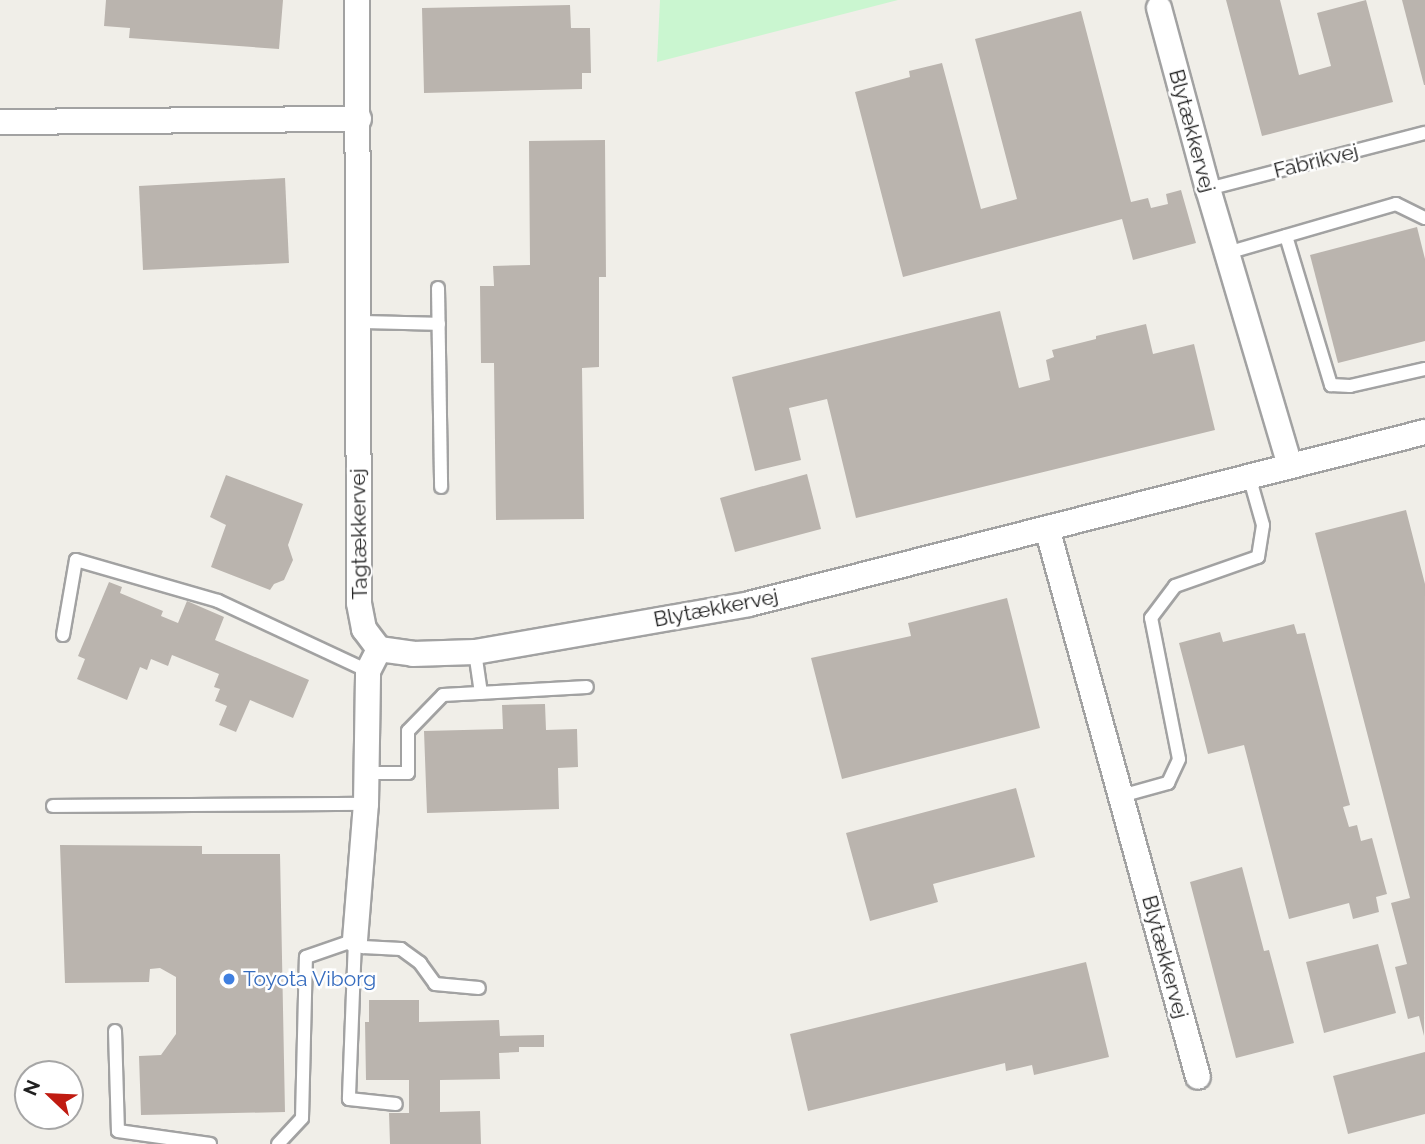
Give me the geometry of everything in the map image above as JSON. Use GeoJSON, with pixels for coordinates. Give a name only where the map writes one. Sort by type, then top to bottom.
{"type":"FeatureCollection","features":[{"type":"Feature","properties":{"kind":"street","name":"Tagtækkervej"},"geometry":{"type":"LineString","coordinates":[[357,0],[359,603],[364,629],[379,649]]}},
{"type":"Feature","properties":{"kind":"street","name":"Blytækkervej"},"geometry":{"type":"LineString","coordinates":[[1159,4],[1208,189],[1290,465]]}},
{"type":"Feature","properties":{"kind":"street"},"geometry":{"type":"LineString","coordinates":[[0,122],[359,118]]}},
{"type":"Feature","properties":{"kind":"street","name":"Blytækkervej"},"geometry":{"type":"LineString","coordinates":[[379,649],[413,654],[475,652],[749,604],[1425,432]]}},
{"type":"Feature","properties":{"kind":"street","name":"Blytækkervej"},"geometry":{"type":"LineString","coordinates":[[1047,528],[1198,1077]]}},
{"type":"Feature","properties":{"kind":"street"},"geometry":{"type":"LineString","coordinates":[[355,940],[366,804],[368,671],[379,649]]}},
{"type":"Feature","properties":{"kind":"lane","name":"Fabrikvej"},"geometry":{"type":"LineString","coordinates":[[1208,189],[1425,134]]}},
{"type":"Feature","properties":{"kind":"lane"},"geometry":{"type":"LineString","coordinates":[[1227,253],[1396,204],[1425,218]]}},
{"type":"Feature","properties":{"kind":"lane"},"geometry":{"type":"LineString","coordinates":[[1286,236],[1331,385],[1350,386],[1425,369]]}},
{"type":"Feature","properties":{"kind":"lane"},"geometry":{"type":"LineString","coordinates":[[438,288],[441,487]]}},
{"type":"Feature","properties":{"kind":"lane"},"geometry":{"type":"LineString","coordinates":[[359,322],[439,324]]}},
{"type":"Feature","properties":{"kind":"lane"},"geometry":{"type":"LineString","coordinates":[[1121,796],[1168,783],[1179,759],[1151,618],[1175,586],[1258,557],[1263,525],[1249,476]]}},
{"type":"Feature","properties":{"kind":"lane"},"geometry":{"type":"LineString","coordinates":[[63,635],[76,559],[218,601],[368,671]]}},
{"type":"Feature","properties":{"kind":"lane"},"geometry":{"type":"LineString","coordinates":[[475,652],[481,693]]}},
{"type":"Feature","properties":{"kind":"lane"},"geometry":{"type":"LineString","coordinates":[[366,773],[408,773],[408,731],[443,695],[587,687]]}},
{"type":"Feature","properties":{"kind":"lane"},"geometry":{"type":"LineString","coordinates":[[53,806],[366,804]]}},
{"type":"Feature","properties":{"kind":"lane"},"geometry":{"type":"LineString","coordinates":[[355,940],[363,947],[401,949],[419,962],[435,984],[479,988]]}},
{"type":"Feature","properties":{"kind":"lane"},"geometry":{"type":"LineString","coordinates":[[355,940],[349,1099],[396,1104]]}},
{"type":"Feature","properties":{"kind":"lane"},"geometry":{"type":"LineString","coordinates":[[278,1144],[302,1118],[306,957],[355,940]]}},
{"type":"Feature","properties":{"kind":"lane"},"geometry":{"type":"LineString","coordinates":[[115,1031],[118,1131],[210,1144]]}},
{"type":"Feature","properties":{"kind":"green space"},"geometry":{"type":"Polygon","coordinates":[[[660,0],[898,0],[657,62],[660,0]]]}},
{"type":"Feature","properties":{"kind":"building"},"geometry":{"type":"Polygon","coordinates":[[[106,0],[283,0],[279,49],[129,38],[130,28],[104,26],[106,0]]]}},
{"type":"Feature","properties":{"kind":"building"},"geometry":{"type":"Polygon","coordinates":[[[1226,0],[1280,0],[1299,75],[1331,66],[1317,13],[1366,0],[1393,102],[1262,136],[1226,0]]]}},
{"type":"Feature","properties":{"kind":"building"},"geometry":{"type":"Polygon","coordinates":[[[1402,0],[1425,0],[1425,85],[1424,85],[1402,0]]]}},
{"type":"Feature","properties":{"kind":"building"},"geometry":{"type":"Polygon","coordinates":[[[570,5],[571,28],[590,28],[591,73],[582,73],[582,89],[424,93],[422,8],[570,5]]]}},
{"type":"Feature","properties":{"kind":"building"},"geometry":{"type":"Polygon","coordinates":[[[1081,11],[1131,202],[1148,198],[1151,208],[1168,204],[1166,194],[1181,190],[1196,243],[1133,260],[1122,219],[903,277],[855,92],[910,77],[909,71],[942,63],[981,209],[1017,199],[975,39],[1081,11]]]}},
{"type":"Feature","properties":{"kind":"building"},"geometry":{"type":"Polygon","coordinates":[[[605,140],[606,277],[599,277],[599,367],[582,368],[584,519],[496,520],[494,363],[481,363],[480,286],[494,286],[493,266],[530,265],[529,141],[605,140]]]}},
{"type":"Feature","properties":{"kind":"building"},"geometry":{"type":"Polygon","coordinates":[[[285,178],[289,263],[143,270],[139,186],[285,178]]]}},
{"type":"Feature","properties":{"kind":"building"},"geometry":{"type":"Polygon","coordinates":[[[1417,227],[1425,259],[1425,341],[1338,363],[1310,255],[1417,227]]]}},
{"type":"Feature","properties":{"kind":"building"},"geometry":{"type":"Polygon","coordinates":[[[1000,311],[1019,388],[1050,380],[1046,360],[1054,357],[1052,350],[1096,339],[1096,336],[1146,324],[1153,354],[1194,344],[1215,430],[856,518],[827,399],[789,408],[801,460],[755,471],[732,377],[1000,311]]]}},
{"type":"Feature","properties":{"kind":"building"},"geometry":{"type":"Polygon","coordinates":[[[807,474],[821,529],[735,552],[720,498],[807,474]]]}},
{"type":"Feature","properties":{"kind":"building"},"geometry":{"type":"Polygon","coordinates":[[[226,475],[303,504],[288,545],[293,560],[284,580],[274,584],[270,590],[211,567],[226,525],[210,517],[226,475]]]}},
{"type":"Feature","properties":{"kind":"building"},"geometry":{"type":"Polygon","coordinates":[[[1406,510],[1425,584],[1424,1036],[1419,1016],[1408,1019],[1395,967],[1407,964],[1391,903],[1410,898],[1315,533],[1406,510]]]}},
{"type":"Feature","properties":{"kind":"building"},"geometry":{"type":"Polygon","coordinates":[[[109,582],[122,587],[120,593],[163,611],[161,616],[178,623],[187,601],[224,617],[215,640],[309,680],[293,718],[250,700],[236,732],[219,725],[227,706],[215,701],[220,689],[214,687],[219,674],[172,655],[168,666],[151,659],[147,670],[140,667],[127,700],[77,679],[85,659],[78,656],[109,582]]]}},
{"type":"Feature","properties":{"kind":"building"},"geometry":{"type":"Polygon","coordinates":[[[1007,598],[1040,728],[842,779],[811,658],[911,636],[908,623],[1007,598]]]}},
{"type":"Feature","properties":{"kind":"building"},"geometry":{"type":"Polygon","coordinates":[[[1294,624],[1297,634],[1305,633],[1350,805],[1343,807],[1349,827],[1357,825],[1361,841],[1372,838],[1387,894],[1376,897],[1379,912],[1353,919],[1349,903],[1289,919],[1244,745],[1208,754],[1179,643],[1220,632],[1223,642],[1294,624]]]}},
{"type":"Feature","properties":{"kind":"building"},"geometry":{"type":"Polygon","coordinates":[[[545,704],[546,730],[577,729],[578,767],[558,768],[559,809],[427,813],[424,731],[503,729],[502,705],[545,704]]]}},
{"type":"Feature","properties":{"kind":"building"},"geometry":{"type":"Polygon","coordinates":[[[1016,788],[1035,857],[933,884],[938,902],[870,921],[846,833],[1016,788]]]}},
{"type":"Feature","properties":{"kind":"building","name":"Toyota Viborg"},"geometry":{"type":"Polygon","coordinates":[[[60,845],[202,846],[202,854],[280,854],[285,1112],[141,1115],[139,1056],[161,1055],[176,1034],[176,977],[160,968],[150,969],[149,982],[65,983],[60,845]]]}},
{"type":"Feature","properties":{"kind":"building"},"geometry":{"type":"Polygon","coordinates":[[[1242,867],[1264,951],[1269,950],[1294,1043],[1236,1058],[1190,882],[1242,867]]]}},
{"type":"Feature","properties":{"kind":"building"},"geometry":{"type":"Polygon","coordinates":[[[1378,944],[1396,1013],[1324,1033],[1306,962],[1378,944]]]}},
{"type":"Feature","properties":{"kind":"building"},"geometry":{"type":"Polygon","coordinates":[[[1086,962],[1109,1057],[1034,1075],[1032,1065],[1006,1071],[1005,1063],[808,1111],[790,1034],[1086,962]]]}},
{"type":"Feature","properties":{"kind":"building"},"geometry":{"type":"Polygon","coordinates":[[[369,1000],[419,1000],[419,1022],[499,1020],[500,1036],[544,1035],[544,1047],[519,1047],[519,1052],[499,1053],[500,1079],[440,1080],[440,1112],[480,1111],[481,1144],[390,1144],[389,1113],[409,1113],[409,1080],[366,1080],[365,1022],[369,1022],[369,1000]]]}},
{"type":"Feature","properties":{"kind":"building"},"geometry":{"type":"Polygon","coordinates":[[[1425,1052],[1425,1114],[1348,1134],[1333,1076],[1425,1052]]]}},
{"type":"Feature","properties":{"kind":"place","name":"Toyota Viborg"},"geometry":{"type":"Point","coordinates":[229,979]}}]}
